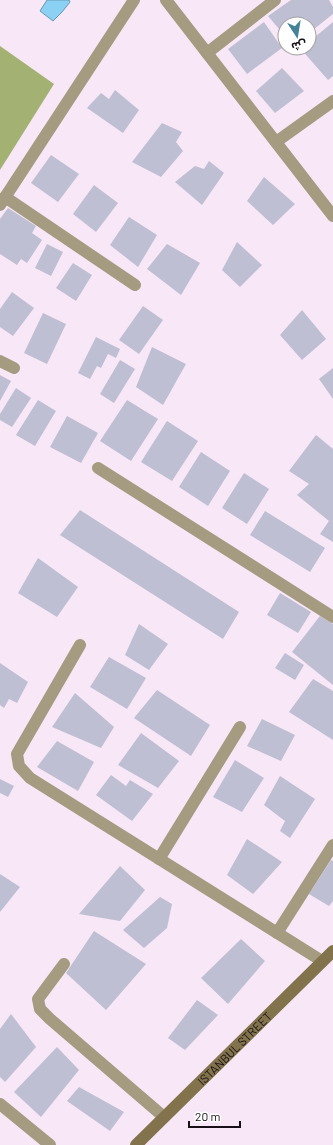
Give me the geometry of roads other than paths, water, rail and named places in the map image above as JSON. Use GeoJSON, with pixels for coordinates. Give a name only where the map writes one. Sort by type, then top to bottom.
{"type":"FeatureCollection","features":[{"type":"Feature","properties":{"kind":"street"},"geometry":{"type":"LineString","coordinates":[[134,0],[3,201],[135,285]]}},
{"type":"Feature","properties":{"kind":"street"},"geometry":{"type":"LineString","coordinates":[[166,0],[333,216]]}},
{"type":"Feature","properties":{"kind":"street"},"geometry":{"type":"LineString","coordinates":[[206,53],[274,0]]}},
{"type":"Feature","properties":{"kind":"street"},"geometry":{"type":"LineString","coordinates":[[276,142],[333,101]]}},
{"type":"Feature","properties":{"kind":"street"},"geometry":{"type":"LineString","coordinates":[[0,361],[14,368]]}},
{"type":"Feature","properties":{"kind":"street"},"geometry":{"type":"LineString","coordinates":[[98,468],[333,617]]}},
{"type":"Feature","properties":{"kind":"street"},"geometry":{"type":"LineString","coordinates":[[80,645],[17,754],[19,766],[30,778],[322,961]]}},
{"type":"Feature","properties":{"kind":"street"},"geometry":{"type":"LineString","coordinates":[[159,859],[240,727]]}},
{"type":"Feature","properties":{"kind":"street"},"geometry":{"type":"LineString","coordinates":[[278,933],[333,845]]}},
{"type":"Feature","properties":{"kind":"street","name":"ISTANBUL STREET"},"geometry":{"type":"LineString","coordinates":[[136,1145],[333,950]]}},
{"type":"Feature","properties":{"kind":"street"},"geometry":{"type":"LineString","coordinates":[[64,964],[38,1000],[40,1010],[164,1117]]}},
{"type":"Feature","properties":{"kind":"street"},"geometry":{"type":"LineString","coordinates":[[0,1104],[50,1145]]}},
{"type":"Feature","properties":{"kind":"water"},"geometry":{"type":"Polygon","coordinates":[[[47,0],[69,0],[70,2],[53,21],[40,11],[47,0]]]}}]}
